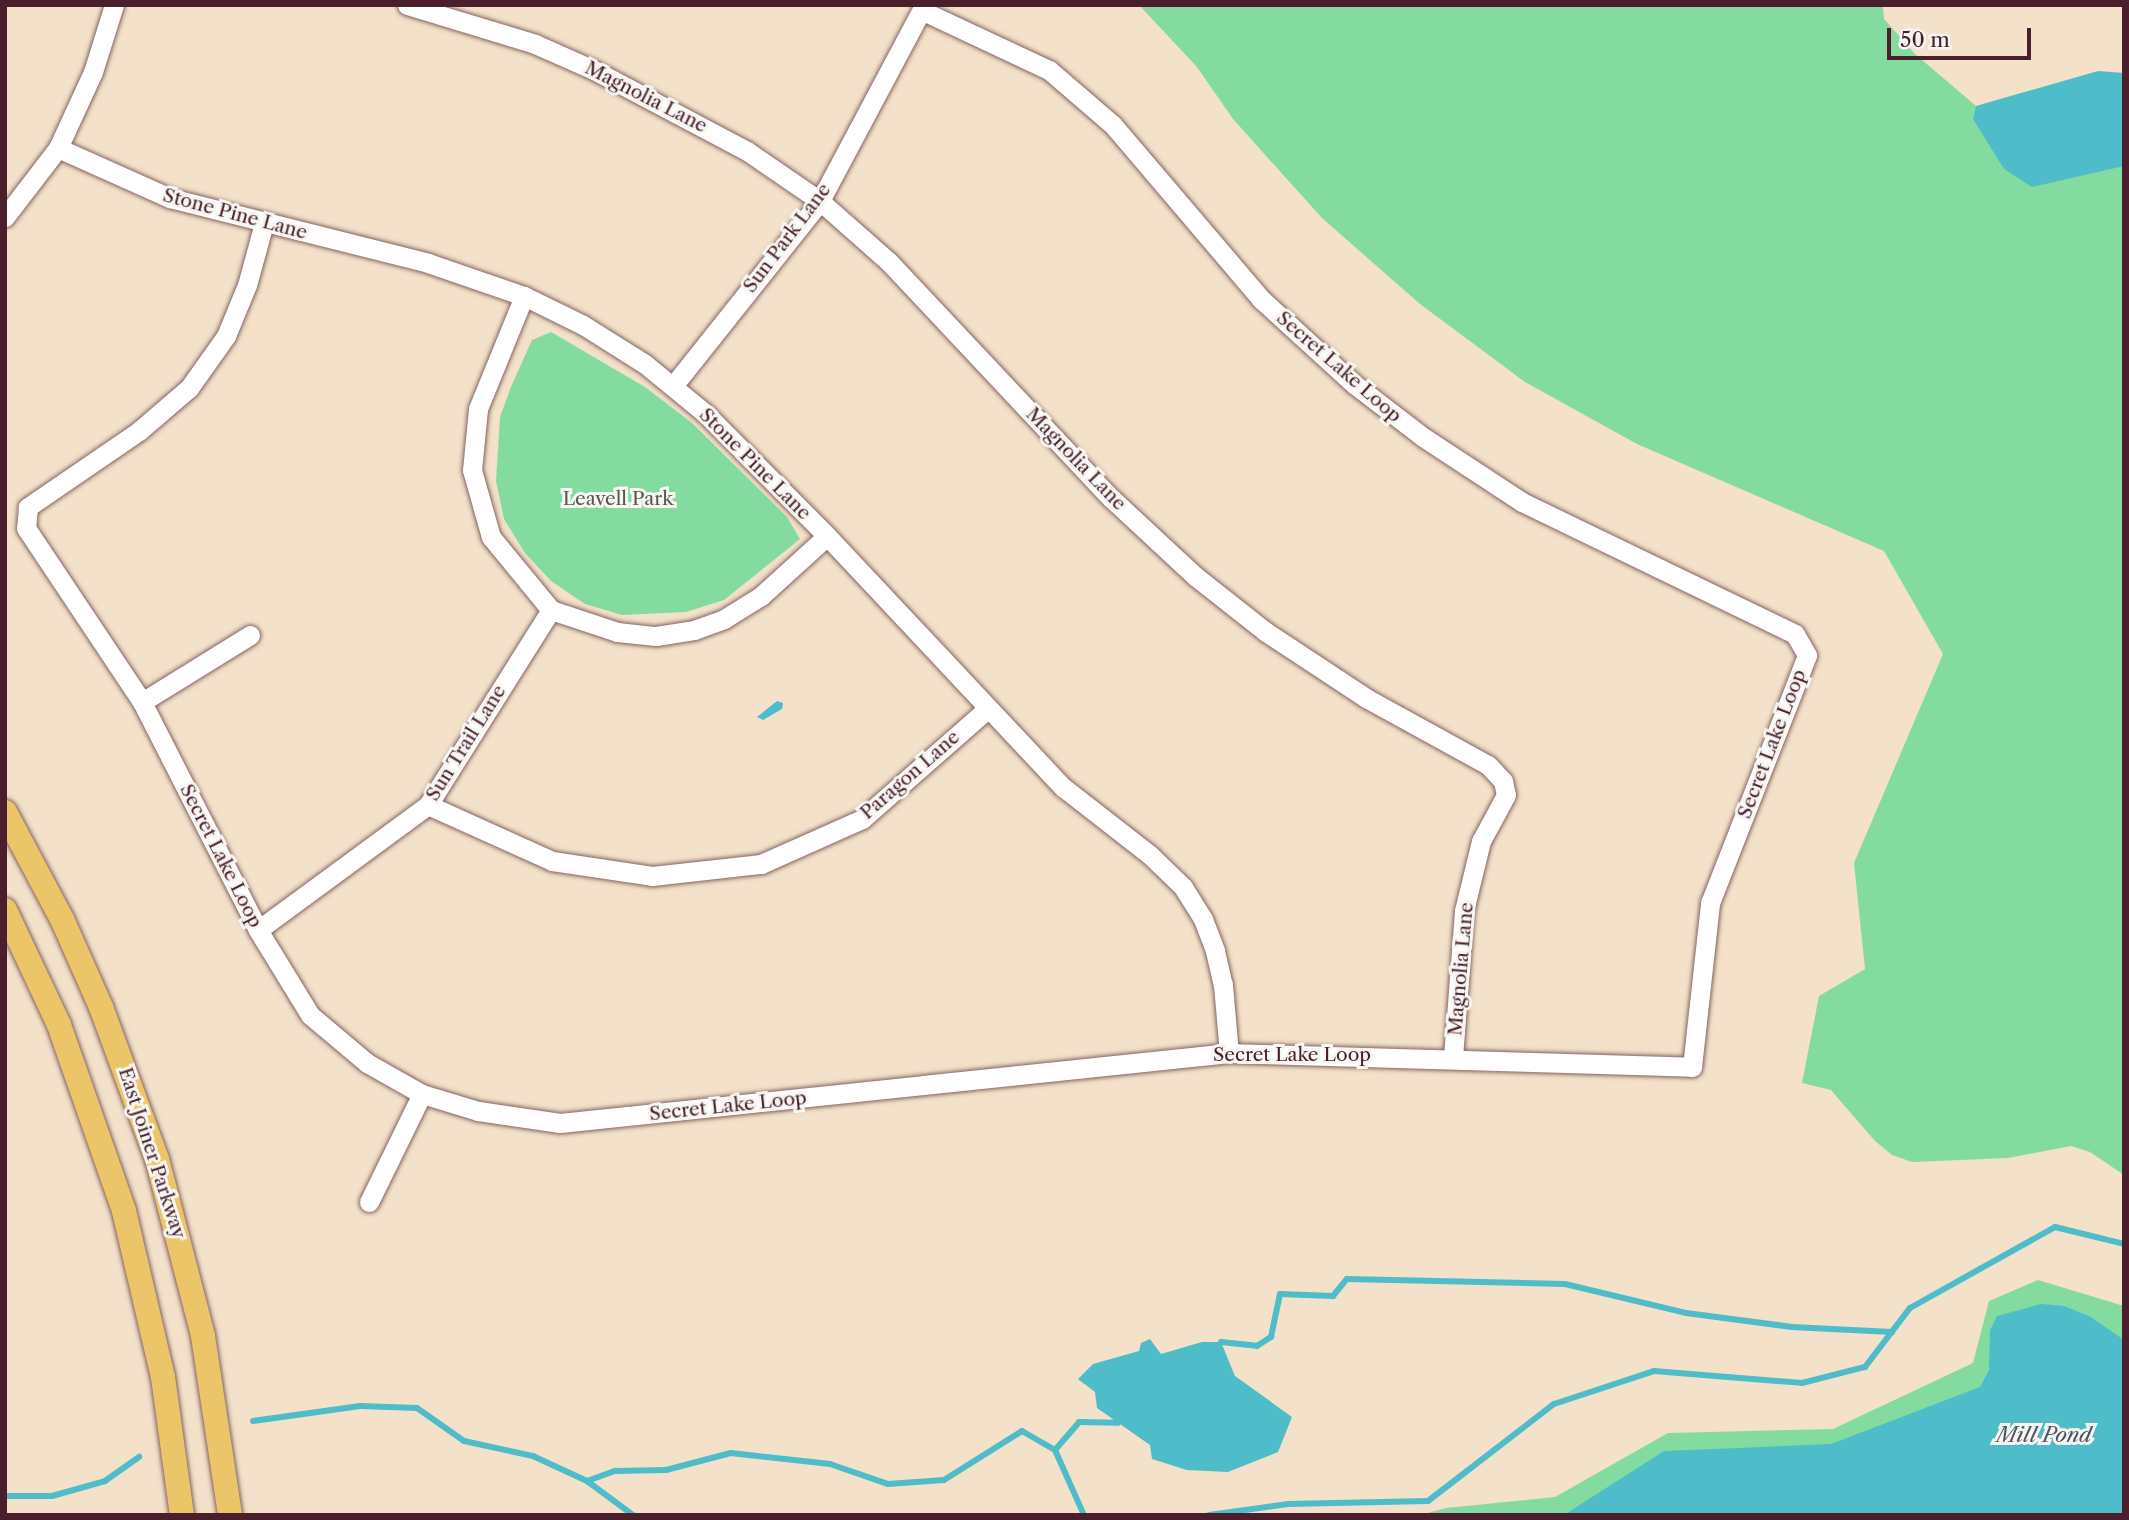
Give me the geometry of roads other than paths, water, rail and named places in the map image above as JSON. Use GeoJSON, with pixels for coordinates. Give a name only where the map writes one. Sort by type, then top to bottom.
{"type":"FeatureCollection","features":[{"type":"Feature","properties":{"kind":"main road","name":"East Joiner Parkway"},"geometry":{"type":"LineString","coordinates":[[5,812],[82,963],[152,1146],[203,1336],[230,1515]]}},
{"type":"Feature","properties":{"kind":"main road"},"geometry":{"type":"LineString","coordinates":[[5,910],[59,1025],[124,1211],[162,1368],[182,1515]]}},
{"type":"Feature","properties":{"kind":"street"},"geometry":{"type":"LineString","coordinates":[[5,217],[58,148],[93,72],[114,5]]}},
{"type":"Feature","properties":{"kind":"street","name":"Magnolia Lane"},"geometry":{"type":"LineString","coordinates":[[407,5],[535,44],[594,70],[736,144],[820,201],[889,262],[1111,498],[1195,576],[1277,639],[1366,698],[1488,765],[1503,780],[1506,795],[1481,841],[1464,911],[1453,1057]]}},
{"type":"Feature","properties":{"kind":"street","name":"Sun Park Lane"},"geometry":{"type":"LineString","coordinates":[[673,386],[820,201],[923,8]]}},
{"type":"Feature","properties":{"kind":"street","name":"Secret Lake Loop"},"geometry":{"type":"LineString","coordinates":[[264,223],[247,285],[226,336],[189,388],[139,431],[29,507],[26,528],[142,702],[258,930],[310,1015],[367,1063],[422,1094],[478,1111],[560,1123],[1229,1053],[1453,1057],[1692,1067],[1710,903],[1807,655],[1795,634],[1522,502],[1423,437],[1354,384],[1261,299],[1113,125],[1060,79],[923,8]]}},
{"type":"Feature","properties":{"kind":"street","name":"Stone Pine Lane"},"geometry":{"type":"LineString","coordinates":[[58,148],[170,198],[428,263],[524,296],[583,325],[673,386],[827,536],[987,709],[1065,788],[1183,887],[1203,919],[1215,951],[1223,985],[1229,1053]]}},
{"type":"Feature","properties":{"kind":"street"},"geometry":{"type":"LineString","coordinates":[[524,296],[478,409],[472,470],[491,537],[551,610],[617,632],[656,636],[694,630],[724,619],[761,596],[827,536]]}},
{"type":"Feature","properties":{"kind":"street","name":"Sun Trail Lane"},"geometry":{"type":"LineString","coordinates":[[258,930],[428,805],[551,610]]}},
{"type":"Feature","properties":{"kind":"street"},"geometry":{"type":"LineString","coordinates":[[142,702],[250,635]]}},
{"type":"Feature","properties":{"kind":"street","name":"Paragon Lane"},"geometry":{"type":"LineString","coordinates":[[428,805],[552,861],[652,876],[761,864],[862,819],[987,709]]}},
{"type":"Feature","properties":{"kind":"street"},"geometry":{"type":"LineString","coordinates":[[369,1202],[422,1094]]}},
{"type":"Feature","properties":{"kind":"water"},"geometry":{"type":"Polygon","coordinates":[[[2098,71],[2124,73],[2124,166],[2032,187],[2004,169],[1973,119],[1976,106],[2098,71]]]}},
{"type":"Feature","properties":{"kind":"water"},"geometry":{"type":"Polygon","coordinates":[[[777,701],[783,703],[782,709],[763,720],[757,717],[777,701]]]}},
{"type":"Feature","properties":{"kind":"water","name":"Mill Pond"},"geometry":{"type":"Polygon","coordinates":[[[2041,1304],[2064,1306],[2091,1317],[2124,1340],[2124,1515],[1564,1515],[1664,1451],[1831,1444],[1980,1387],[1989,1370],[1990,1330],[1997,1316],[2041,1304]]]}},
{"type":"Feature","properties":{"kind":"water"},"geometry":{"type":"Polygon","coordinates":[[[1150,1339],[1161,1354],[1202,1342],[1221,1342],[1235,1376],[1292,1417],[1278,1452],[1228,1472],[1187,1470],[1152,1459],[1150,1445],[1097,1408],[1095,1392],[1078,1379],[1093,1364],[1139,1351],[1141,1343],[1150,1339]]]}},
{"type":"Feature","properties":{"kind":"waterway"},"geometry":{"type":"LineString","coordinates":[[1209,1515],[1288,1504],[1428,1501],[1554,1404],[1654,1371],[1802,1383],[1865,1367],[1910,1308],[2055,1227],[2124,1244]]}},
{"type":"Feature","properties":{"kind":"waterway"},"geometry":{"type":"LineString","coordinates":[[1221,1342],[1257,1346],[1271,1337],[1280,1294],[1333,1296],[1347,1279],[1565,1284],[1686,1313],[1792,1327],[1892,1332]]}},
{"type":"Feature","properties":{"kind":"waterway"},"geometry":{"type":"LineString","coordinates":[[253,1421],[360,1406],[417,1408],[464,1441],[533,1456],[587,1481],[615,1471],[666,1470],[731,1453],[830,1464],[888,1484],[944,1480],[1022,1431],[1055,1450],[1084,1515]]}},
{"type":"Feature","properties":{"kind":"waterway"},"geometry":{"type":"LineString","coordinates":[[1055,1450],[1079,1422],[1118,1423]]}},
{"type":"Feature","properties":{"kind":"waterway"},"geometry":{"type":"LineString","coordinates":[[5,1496],[52,1496],[105,1481],[139,1457]]}},
{"type":"Feature","properties":{"kind":"waterway"},"geometry":{"type":"LineString","coordinates":[[587,1481],[633,1515]]}},
{"type":"Feature","properties":{"kind":"park label","name":"Leavell Park"},"geometry":{"type":"Point","coordinates":[618,499]}}]}
